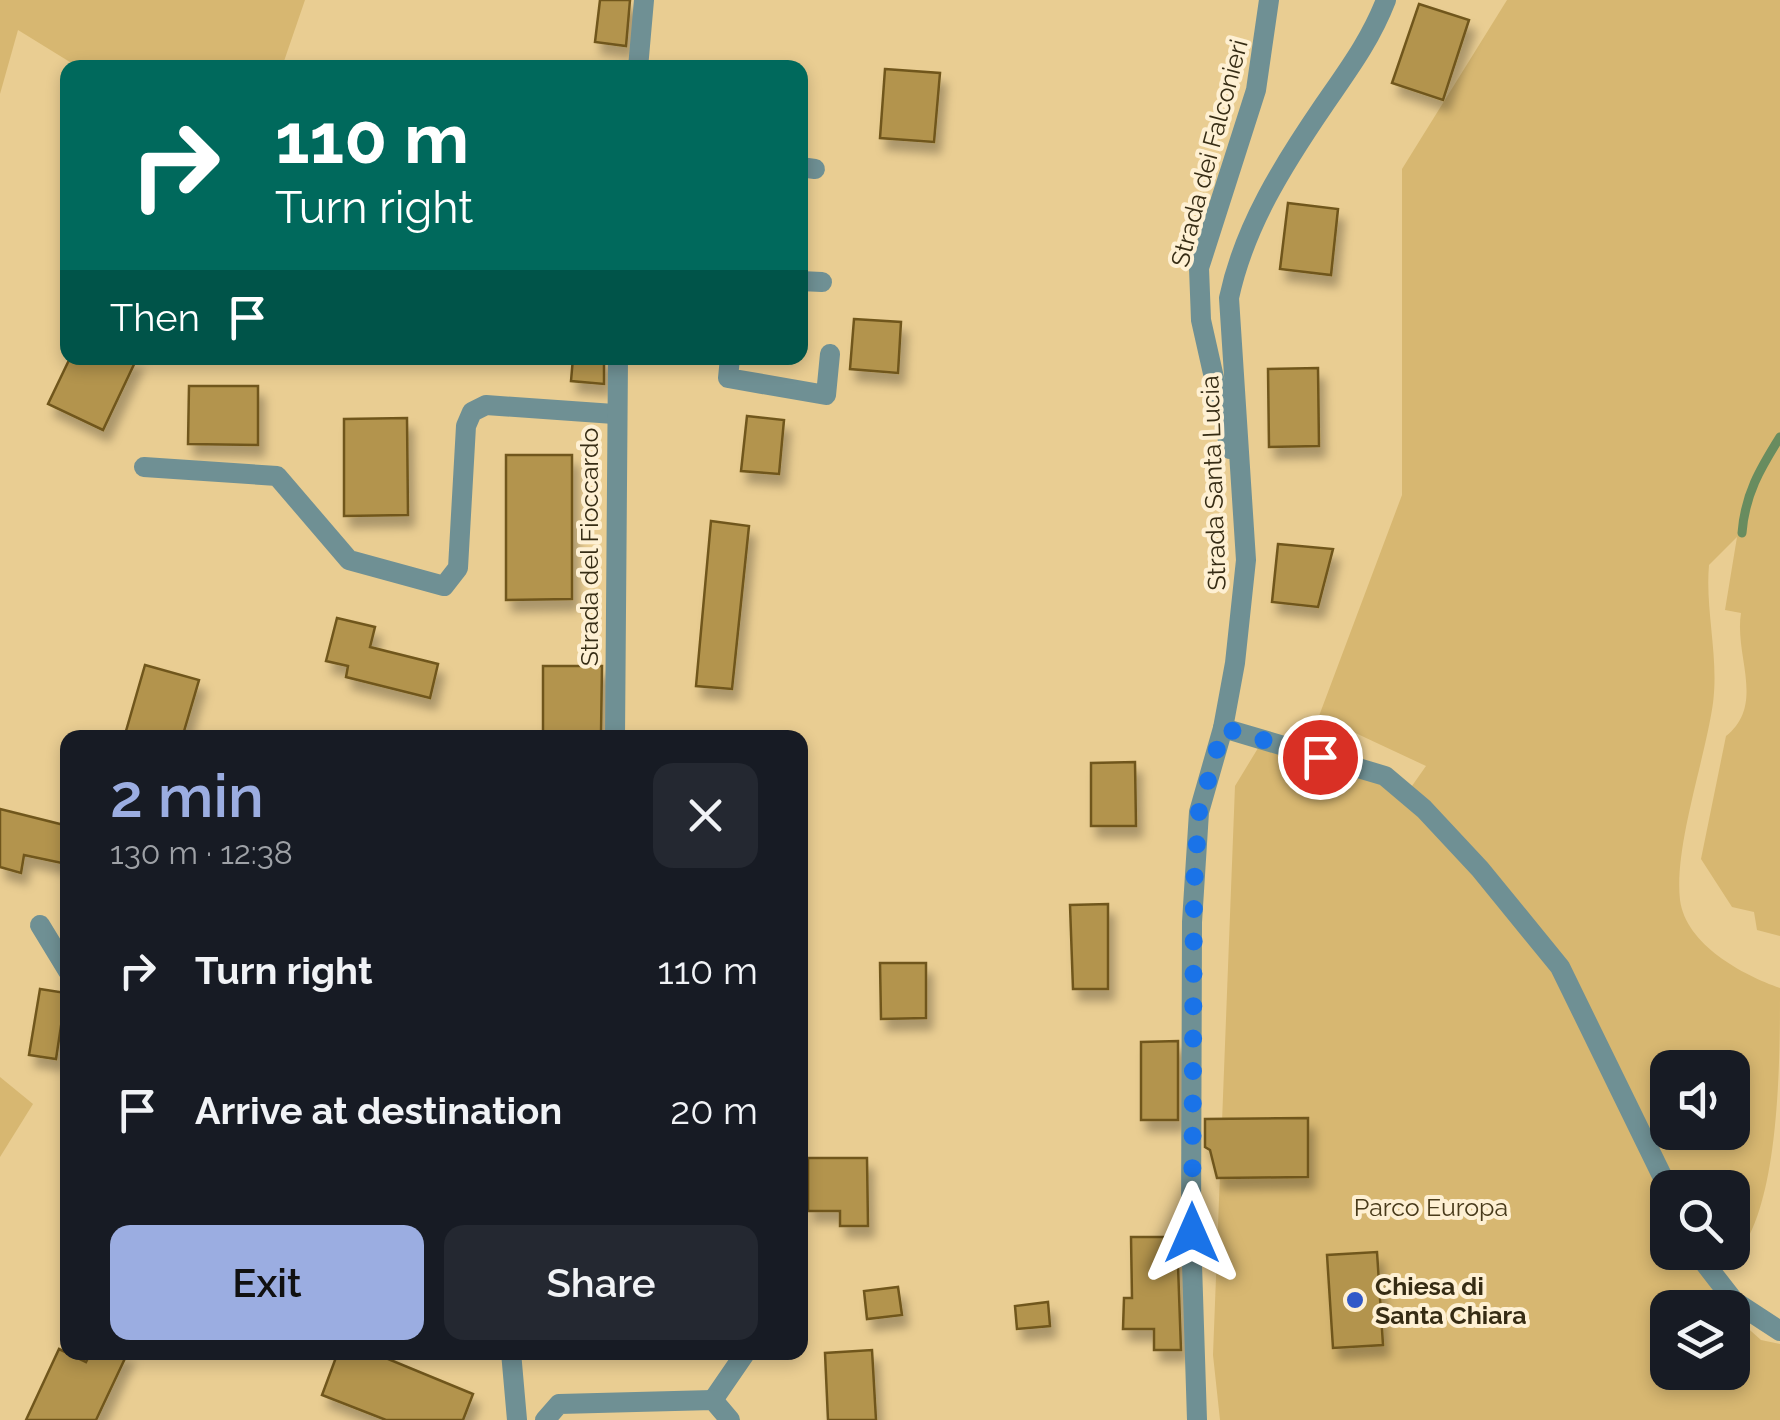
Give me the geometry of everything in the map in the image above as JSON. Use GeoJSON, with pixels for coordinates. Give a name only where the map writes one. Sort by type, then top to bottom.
{"type":"FeatureCollection","features":[{"type":"Feature","properties":{"kind":"street"},"geometry":{"type":"LineString","coordinates":[[639,60],[644,0]]}},
{"type":"Feature","properties":{"kind":"street","name":"Strada dei Falconieri"},"geometry":{"type":"LineString","coordinates":[[1243,494],[1207,355],[1199,268],[1256,90],[1268,0]]}},
{"type":"Feature","properties":{"kind":"street","name":"Strada Santa Lucia"},"geometry":{"type":"LineString","coordinates":[[1197,1420],[1192,1233],[1192,922],[1199,812],[1236,664],[1246,560],[1229,298],[1237,261],[1293,152],[1353,68],[1386,0]]}},
{"type":"Feature","properties":{"kind":"street"},"geometry":{"type":"LineString","coordinates":[[808,281],[822,282]]}},
{"type":"Feature","properties":{"kind":"street"},"geometry":{"type":"LineString","coordinates":[[729,365],[728,378],[826,394],[830,354]]}},
{"type":"Feature","properties":{"kind":"street","name":"Strada del Fioccardo"},"geometry":{"type":"LineString","coordinates":[[614,730],[614,414],[618,365]]}},
{"type":"Feature","properties":{"kind":"street"},"geometry":{"type":"LineString","coordinates":[[144,467],[277,476],[349,560],[444,586],[458,568],[466,426],[472,412],[486,405],[614,414]]}},
{"type":"Feature","properties":{"kind":"street"},"geometry":{"type":"LineString","coordinates":[[1223,728],[1385,776],[1424,809],[1480,869],[1560,967],[1659,1170]]}},
{"type":"Feature","properties":{"kind":"street"},"geometry":{"type":"LineString","coordinates":[[40,925],[60,958]]}},
{"type":"Feature","properties":{"kind":"street"},"geometry":{"type":"LineString","coordinates":[[1710,1270],[1734,1300],[1780,1330]]}},
{"type":"Feature","properties":{"kind":"street"},"geometry":{"type":"LineString","coordinates":[[512,1360],[518,1420]]}},
{"type":"Feature","properties":{"kind":"street"},"geometry":{"type":"LineString","coordinates":[[713,1400],[740,1360]]}},
{"type":"Feature","properties":{"kind":"street"},"geometry":{"type":"LineString","coordinates":[[545,1420],[559,1404],[713,1400]]}},
{"type":"Feature","properties":{"kind":"street"},"geometry":{"type":"LineString","coordinates":[[713,1400],[730,1420]]}},
{"type":"Feature","properties":{"kind":"green space"},"geometry":{"type":"Polygon","coordinates":[[[0,0],[305,0],[284,60],[67,60],[18,30],[0,94],[0,0]]]}},
{"type":"Feature","properties":{"kind":"green space","name":"Parco Europa"},"geometry":{"type":"Polygon","coordinates":[[[1507,0],[1780,0],[1780,936],[1757,930],[1754,912],[1732,907],[1701,859],[1726,736],[1738,723],[1746,694],[1741,613],[1725,610],[1737,537],[1709,565],[1713,703],[1679,878],[1680,900],[1693,931],[1718,956],[1780,988],[1775,1125],[1764,1196],[1750,1233],[1750,1170],[1650,1170],[1650,1270],[1717,1270],[1706,1279],[1713,1290],[1650,1290],[1650,1390],[1750,1390],[1750,1330],[1761,1340],[1780,1344],[1780,1420],[1220,1420],[1213,1355],[1235,786],[1266,735],[1407,793],[1426,766],[1319,716],[1402,495],[1402,169],[1507,0]]]}},
{"type":"Feature","properties":{"kind":"green space"},"geometry":{"type":"Polygon","coordinates":[[[0,1077],[33,1104],[0,1157],[0,1077]]]}},
{"type":"Feature","properties":{"kind":"building"},"geometry":{"type":"Polygon","coordinates":[[[600,0],[630,0],[626,46],[595,42],[600,0]]]}},
{"type":"Feature","properties":{"kind":"building"},"geometry":{"type":"Polygon","coordinates":[[[1419,4],[1469,20],[1443,100],[1392,83],[1419,4]]]}},
{"type":"Feature","properties":{"kind":"building"},"geometry":{"type":"Polygon","coordinates":[[[885,69],[940,73],[934,142],[880,138],[885,69]]]}},
{"type":"Feature","properties":{"kind":"building"},"geometry":{"type":"Polygon","coordinates":[[[1288,203],[1338,209],[1331,275],[1280,269],[1288,203]]]}},
{"type":"Feature","properties":{"kind":"building"},"geometry":{"type":"Polygon","coordinates":[[[854,319],[901,322],[898,373],[850,369],[854,319]]]}},
{"type":"Feature","properties":{"kind":"building"},"geometry":{"type":"Polygon","coordinates":[[[67,365],[134,365],[103,430],[48,404],[67,365]]]}},
{"type":"Feature","properties":{"kind":"building"},"geometry":{"type":"Polygon","coordinates":[[[572,365],[604,365],[604,384],[571,381],[572,365]]]}},
{"type":"Feature","properties":{"kind":"building"},"geometry":{"type":"Polygon","coordinates":[[[1318,368],[1319,446],[1269,447],[1268,369],[1318,368]]]}},
{"type":"Feature","properties":{"kind":"building"},"geometry":{"type":"Polygon","coordinates":[[[189,386],[258,386],[258,445],[188,444],[189,386]]]}},
{"type":"Feature","properties":{"kind":"building"},"geometry":{"type":"Polygon","coordinates":[[[747,416],[784,420],[779,474],[741,471],[747,416]]]}},
{"type":"Feature","properties":{"kind":"building"},"geometry":{"type":"Polygon","coordinates":[[[407,418],[408,515],[344,516],[344,419],[407,418]]]}},
{"type":"Feature","properties":{"kind":"building"},"geometry":{"type":"Polygon","coordinates":[[[506,455],[572,455],[572,599],[506,600],[506,455]]]}},
{"type":"Feature","properties":{"kind":"building"},"geometry":{"type":"Polygon","coordinates":[[[711,521],[749,526],[732,689],[696,686],[711,521]]]}},
{"type":"Feature","properties":{"kind":"building"},"geometry":{"type":"Polygon","coordinates":[[[1278,544],[1333,549],[1318,607],[1272,602],[1278,544]]]}},
{"type":"Feature","properties":{"kind":"building"},"geometry":{"type":"Polygon","coordinates":[[[337,618],[375,627],[370,647],[438,664],[430,698],[346,677],[348,666],[326,661],[337,618]]]}},
{"type":"Feature","properties":{"kind":"building"},"geometry":{"type":"Polygon","coordinates":[[[145,665],[199,680],[184,730],[126,730],[145,665]]]}},
{"type":"Feature","properties":{"kind":"building"},"geometry":{"type":"Polygon","coordinates":[[[543,666],[602,666],[601,730],[543,730],[543,666]]]}},
{"type":"Feature","properties":{"kind":"building"},"geometry":{"type":"Polygon","coordinates":[[[1135,762],[1136,826],[1091,826],[1091,763],[1135,762]]]}},
{"type":"Feature","properties":{"kind":"building"},"geometry":{"type":"Polygon","coordinates":[[[0,809],[60,824],[60,863],[24,855],[21,873],[0,867],[0,809]]]}},
{"type":"Feature","properties":{"kind":"building"},"geometry":{"type":"Polygon","coordinates":[[[1108,904],[1108,989],[1073,989],[1070,905],[1108,904]]]}},
{"type":"Feature","properties":{"kind":"building"},"geometry":{"type":"Polygon","coordinates":[[[880,963],[926,963],[926,1018],[881,1019],[880,963]]]}},
{"type":"Feature","properties":{"kind":"building"},"geometry":{"type":"Polygon","coordinates":[[[40,989],[60,992],[56,1059],[29,1055],[40,989]]]}},
{"type":"Feature","properties":{"kind":"building"},"geometry":{"type":"Polygon","coordinates":[[[1178,1041],[1178,1120],[1141,1120],[1141,1042],[1178,1041]]]}},
{"type":"Feature","properties":{"kind":"building"},"geometry":{"type":"Polygon","coordinates":[[[1308,1118],[1308,1177],[1217,1178],[1210,1150],[1205,1147],[1205,1119],[1308,1118]]]}},
{"type":"Feature","properties":{"kind":"building"},"geometry":{"type":"Polygon","coordinates":[[[808,1158],[867,1158],[868,1226],[840,1226],[840,1211],[808,1211],[808,1158]]]}},
{"type":"Feature","properties":{"kind":"building"},"geometry":{"type":"Polygon","coordinates":[[[1131,1237],[1177,1237],[1181,1350],[1154,1350],[1154,1329],[1123,1329],[1124,1298],[1132,1298],[1131,1237]]]}},
{"type":"Feature","properties":{"kind":"building","name":"Chiesa di Santa Chiara"},"geometry":{"type":"Polygon","coordinates":[[[1377,1252],[1383,1345],[1333,1348],[1327,1255],[1377,1252]]]}},
{"type":"Feature","properties":{"kind":"building"},"geometry":{"type":"Polygon","coordinates":[[[898,1287],[902,1315],[867,1319],[864,1291],[898,1287]]]}},
{"type":"Feature","properties":{"kind":"building"},"geometry":{"type":"Polygon","coordinates":[[[1048,1302],[1050,1326],[1017,1329],[1015,1306],[1048,1302]]]}},
{"type":"Feature","properties":{"kind":"building"},"geometry":{"type":"Polygon","coordinates":[[[59,1349],[60,1360],[124,1360],[96,1420],[26,1420],[59,1349]]]}},
{"type":"Feature","properties":{"kind":"building"},"geometry":{"type":"Polygon","coordinates":[[[872,1350],[876,1420],[828,1420],[825,1353],[872,1350]]]}},
{"type":"Feature","properties":{"kind":"building"},"geometry":{"type":"Polygon","coordinates":[[[335,1360],[390,1360],[473,1394],[463,1420],[386,1420],[322,1395],[335,1360]]]}},
{"type":"Feature","properties":{"kind":"waterway"},"geometry":{"type":"LineString","coordinates":[[1742,533],[1755,482],[1780,437]]}},
{"type":"Feature","properties":{"kind":"place","name":"Chiesa di Santa Chiara"},"geometry":{"type":"Point","coordinates":[1355,1300]}},
{"type":"Feature","properties":{"kind":"route"},"geometry":{"type":"LineString","coordinates":[[1192,1233],[1192,922],[1199,812],[1223,728],[1320,757]]}}]}
